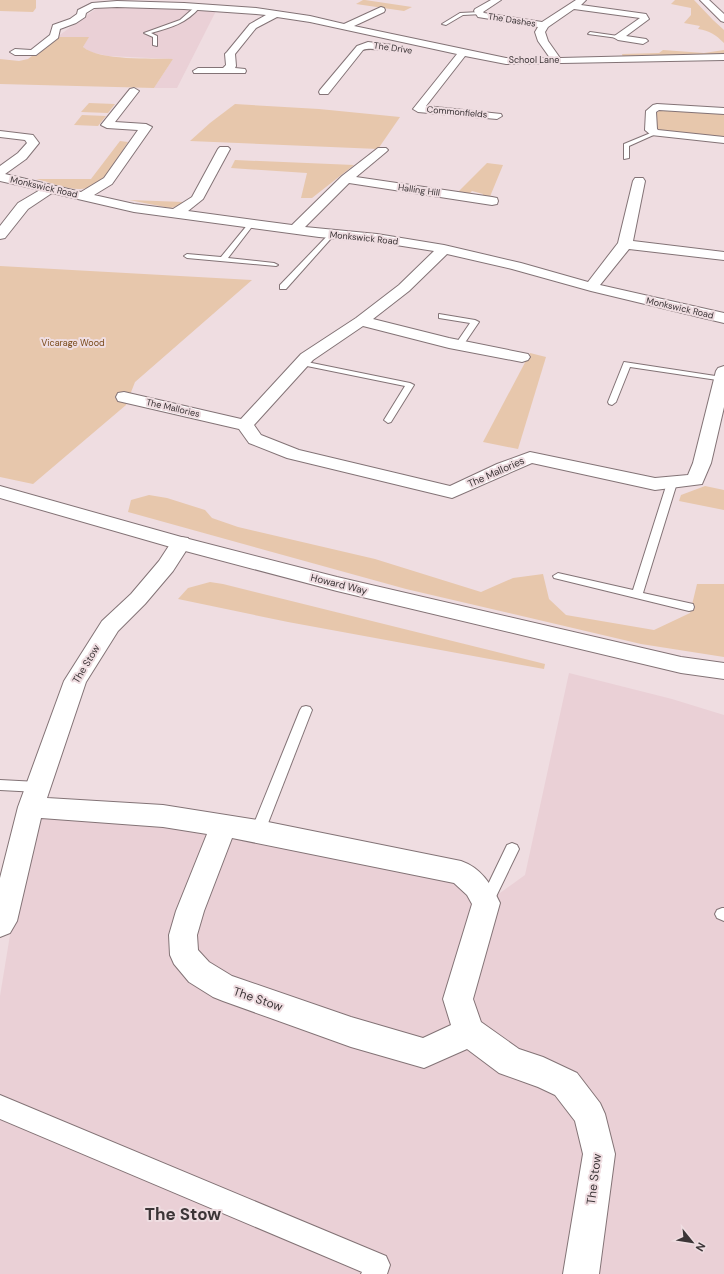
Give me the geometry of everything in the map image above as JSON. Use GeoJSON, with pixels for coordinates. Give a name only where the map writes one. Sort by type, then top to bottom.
{"type":"FeatureCollection","features":[{"type":"Feature","properties":{"kind":"street","name":"The Dashes"},"geometry":{"type":"LineString","coordinates":[[497,0],[478,11],[481,15],[544,25]]}},
{"type":"Feature","properties":{"kind":"street","name":"The Dashes"},"geometry":{"type":"LineString","coordinates":[[557,61],[543,41],[540,32],[544,25],[582,0]]}},
{"type":"Feature","properties":{"kind":"street"},"geometry":{"type":"LineString","coordinates":[[704,0],[724,18]]}},
{"type":"Feature","properties":{"kind":"street","name":"School Lane"},"geometry":{"type":"LineString","coordinates":[[15,52],[33,53],[55,36],[56,27],[78,19],[82,15],[81,12],[84,9],[92,6],[185,3],[198,7],[256,11],[347,26],[461,55],[506,61],[724,57]]}},
{"type":"Feature","properties":{"kind":"street"},"geometry":{"type":"LineString","coordinates":[[256,11],[264,3]]}},
{"type":"Feature","properties":{"kind":"street"},"geometry":{"type":"LineString","coordinates":[[573,6],[643,16],[645,19],[618,37]]}},
{"type":"Feature","properties":{"kind":"street"},"geometry":{"type":"LineString","coordinates":[[347,26],[381,10]]}},
{"type":"Feature","properties":{"kind":"street"},"geometry":{"type":"LineString","coordinates":[[226,71],[231,66],[230,54],[252,26],[275,14]]}},
{"type":"Feature","properties":{"kind":"street"},"geometry":{"type":"LineString","coordinates":[[618,37],[643,41]]}},
{"type":"Feature","properties":{"kind":"street","name":"The Drive"},"geometry":{"type":"LineString","coordinates":[[324,92],[360,48],[368,45],[461,55]]}},
{"type":"Feature","properties":{"kind":"street","name":"Commonfields"},"geometry":{"type":"LineString","coordinates":[[461,55],[415,112],[497,116]]}},
{"type":"Feature","properties":{"kind":"street"},"geometry":{"type":"LineString","coordinates":[[198,71],[243,71]]}},
{"type":"Feature","properties":{"kind":"street"},"geometry":{"type":"LineString","coordinates":[[83,196],[108,181],[146,127],[107,125],[134,91]]}},
{"type":"Feature","properties":{"kind":"street"},"geometry":{"type":"LineString","coordinates":[[724,111],[657,107],[651,111],[651,130],[655,133],[724,140]]}},
{"type":"Feature","properties":{"kind":"street"},"geometry":{"type":"LineString","coordinates":[[0,134],[29,136],[33,143],[22,156],[0,172]]}},
{"type":"Feature","properties":{"kind":"street"},"geometry":{"type":"LineString","coordinates":[[175,214],[197,198],[224,149]]}},
{"type":"Feature","properties":{"kind":"street"},"geometry":{"type":"LineString","coordinates":[[295,230],[346,180],[382,150]]}},
{"type":"Feature","properties":{"kind":"street","name":"Monkswick Road"},"geometry":{"type":"LineString","coordinates":[[0,177],[132,208],[295,230],[378,238],[444,249],[516,266],[591,287],[724,318]]}},
{"type":"Feature","properties":{"kind":"street","name":"Halling Hill"},"geometry":{"type":"LineString","coordinates":[[346,180],[492,201]]}},
{"type":"Feature","properties":{"kind":"street"},"geometry":{"type":"LineString","coordinates":[[591,287],[625,244],[639,181]]}},
{"type":"Feature","properties":{"kind":"street"},"geometry":{"type":"LineString","coordinates":[[0,235],[23,206],[50,189]]}},
{"type":"Feature","properties":{"kind":"street"},"geometry":{"type":"LineString","coordinates":[[625,244],[724,256]]}},
{"type":"Feature","properties":{"kind":"street"},"geometry":{"type":"LineString","coordinates":[[245,425],[307,357],[361,321],[404,288],[444,249]]}},
{"type":"Feature","properties":{"kind":"street"},"geometry":{"type":"LineString","coordinates":[[361,321],[459,345],[522,357]]}},
{"type":"Feature","properties":{"kind":"street","name":"The Mallories"},"geometry":{"type":"LineString","coordinates":[[124,397],[245,425],[255,439],[293,454],[452,492],[504,468],[530,458],[570,465],[655,484],[695,480],[702,463],[723,375]]}},
{"type":"Feature","properties":{"kind":"street","name":"Howard Way"},"geometry":{"type":"LineString","coordinates":[[0,492],[181,543],[337,584],[681,665],[724,671]]}},
{"type":"Feature","properties":{"kind":"street","name":"The Stow"},"geometry":{"type":"LineString","coordinates":[[0,924],[3,921],[34,797],[75,681],[110,626],[138,599],[166,566],[181,543]]}},
{"type":"Feature","properties":{"kind":"street","name":"Howard Way"},"geometry":{"type":"LineString","coordinates":[[681,665],[724,682]]}},
{"type":"Feature","properties":{"kind":"street"},"geometry":{"type":"LineString","coordinates":[[34,797],[258,831],[461,873],[477,887],[486,903],[458,999],[469,1032]]}},
{"type":"Feature","properties":{"kind":"street","name":"The Stow"},"geometry":{"type":"LineString","coordinates":[[223,826],[190,911],[183,935],[184,955],[199,972],[223,987],[352,1032],[424,1052],[469,1032],[510,1062],[543,1073],[566,1084],[589,1114],[600,1154],[581,1274]]}},
{"type":"Feature","properties":{"kind":"street"},"geometry":{"type":"LineString","coordinates":[[0,1107],[377,1265],[374,1274]]}},
{"type":"Feature","properties":{"kind":"lane"},"geometry":{"type":"LineString","coordinates":[[155,45],[155,36],[146,33],[181,22],[198,7]]}},
{"type":"Feature","properties":{"kind":"lane"},"geometry":{"type":"LineString","coordinates":[[444,24],[462,14],[480,13]]}},
{"type":"Feature","properties":{"kind":"lane"},"geometry":{"type":"LineString","coordinates":[[590,33],[618,37]]}},
{"type":"Feature","properties":{"kind":"lane"},"geometry":{"type":"LineString","coordinates":[[626,158],[626,146],[655,133]]}},
{"type":"Feature","properties":{"kind":"lane"},"geometry":{"type":"LineString","coordinates":[[223,260],[251,224]]}},
{"type":"Feature","properties":{"kind":"lane"},"geometry":{"type":"LineString","coordinates":[[283,287],[332,234]]}},
{"type":"Feature","properties":{"kind":"lane"},"geometry":{"type":"LineString","coordinates":[[187,256],[274,265]]}},
{"type":"Feature","properties":{"kind":"lane"},"geometry":{"type":"LineString","coordinates":[[442,316],[475,322],[459,345]]}},
{"type":"Feature","properties":{"kind":"lane"},"geometry":{"type":"LineString","coordinates":[[302,363],[410,385],[388,420]]}},
{"type":"Feature","properties":{"kind":"lane"},"geometry":{"type":"LineString","coordinates":[[612,402],[627,364],[723,375]]}},
{"type":"Feature","properties":{"kind":"lane"},"geometry":{"type":"LineString","coordinates":[[637,595],[672,483]]}},
{"type":"Feature","properties":{"kind":"lane"},"geometry":{"type":"LineString","coordinates":[[558,576],[689,607]]}},
{"type":"Feature","properties":{"kind":"lane"},"geometry":{"type":"LineString","coordinates":[[258,831],[306,710]]}},
{"type":"Feature","properties":{"kind":"lane"},"geometry":{"type":"LineString","coordinates":[[0,785],[34,797]]}},
{"type":"Feature","properties":{"kind":"lane"},"geometry":{"type":"LineString","coordinates":[[486,903],[512,849]]}},
{"type":"Feature","properties":{"kind":"shaded area"},"geometry":{"type":"Polygon","coordinates":[[[97,8],[162,8],[216,11],[177,88],[154,88],[173,59],[108,56],[90,52],[83,47],[88,37],[57,37],[97,8]]]}},
{"type":"Feature","properties":{"kind":"shaded area"},"geometry":{"type":"Polygon","coordinates":[[[569,673],[672,699],[724,715],[724,1274],[0,1274],[0,996],[31,807],[163,816],[461,873],[486,903],[525,875],[569,673]]]}},
{"type":"Feature","properties":{"kind":"green space"},"geometry":{"type":"Polygon","coordinates":[[[0,0],[36,0],[36,8],[33,12],[0,11],[0,0]]]}},
{"type":"Feature","properties":{"kind":"green space"},"geometry":{"type":"Polygon","coordinates":[[[363,0],[412,7],[404,11],[356,4],[363,0]]]}},
{"type":"Feature","properties":{"kind":"green space"},"geometry":{"type":"Polygon","coordinates":[[[675,0],[694,0],[724,30],[724,43],[712,33],[698,29],[700,26],[684,23],[691,15],[691,8],[671,4],[675,0]]]}},
{"type":"Feature","properties":{"kind":"green space"},"geometry":{"type":"Polygon","coordinates":[[[57,37],[89,37],[83,47],[101,55],[126,58],[173,59],[154,88],[0,84],[0,59],[19,61],[28,59],[57,37]]]}},
{"type":"Feature","properties":{"kind":"green space"},"geometry":{"type":"Polygon","coordinates":[[[663,50],[704,53],[724,50],[724,55],[623,58],[622,54],[659,53],[663,50]]]}},
{"type":"Feature","properties":{"kind":"green space"},"geometry":{"type":"Polygon","coordinates":[[[89,103],[115,104],[108,113],[81,112],[89,103]]]}},
{"type":"Feature","properties":{"kind":"green space"},"geometry":{"type":"Polygon","coordinates":[[[235,104],[319,109],[400,117],[378,149],[190,141],[210,123],[235,104]]]}},
{"type":"Feature","properties":{"kind":"green space"},"geometry":{"type":"Polygon","coordinates":[[[667,109],[724,113],[724,138],[664,133],[653,128],[654,113],[667,109]]]}},
{"type":"Feature","properties":{"kind":"green space"},"geometry":{"type":"Polygon","coordinates":[[[82,115],[106,116],[98,126],[74,125],[82,115]]]}},
{"type":"Feature","properties":{"kind":"green space"},"geometry":{"type":"Polygon","coordinates":[[[120,141],[128,142],[114,165],[102,179],[88,188],[68,188],[36,179],[91,179],[120,141]]]}},
{"type":"Feature","properties":{"kind":"green space"},"geometry":{"type":"Polygon","coordinates":[[[235,160],[354,165],[312,198],[301,198],[307,173],[231,168],[235,160]]]}},
{"type":"Feature","properties":{"kind":"green space"},"geometry":{"type":"Polygon","coordinates":[[[487,163],[503,165],[489,199],[482,198],[483,194],[472,191],[467,196],[456,194],[487,163]]]}},
{"type":"Feature","properties":{"kind":"green space"},"geometry":{"type":"Polygon","coordinates":[[[129,200],[184,202],[170,208],[129,200]]]}},
{"type":"Feature","properties":{"kind":"green space","name":"Vicarage Wood"},"geometry":{"type":"Polygon","coordinates":[[[0,266],[252,280],[135,382],[126,405],[33,484],[0,477],[0,266]]]}},
{"type":"Feature","properties":{"kind":"green space"},"geometry":{"type":"Polygon","coordinates":[[[530,353],[546,357],[518,449],[483,442],[530,353]]]}},
{"type":"Feature","properties":{"kind":"green space"},"geometry":{"type":"Polygon","coordinates":[[[705,486],[724,490],[724,510],[679,501],[681,495],[705,486]]]}},
{"type":"Feature","properties":{"kind":"green space"},"geometry":{"type":"Polygon","coordinates":[[[149,495],[167,498],[205,510],[212,518],[238,527],[375,559],[481,592],[513,578],[543,574],[549,599],[566,615],[654,630],[690,613],[697,584],[724,584],[724,657],[641,644],[406,589],[128,512],[131,500],[149,495]]]}},
{"type":"Feature","properties":{"kind":"green space"},"geometry":{"type":"Polygon","coordinates":[[[210,582],[545,664],[544,669],[288,622],[178,599],[188,588],[210,582]]]}},
{"type":"Feature","properties":{"kind":"district","name":"The Stow"},"geometry":{"type":"Point","coordinates":[183,1214]}}]}
